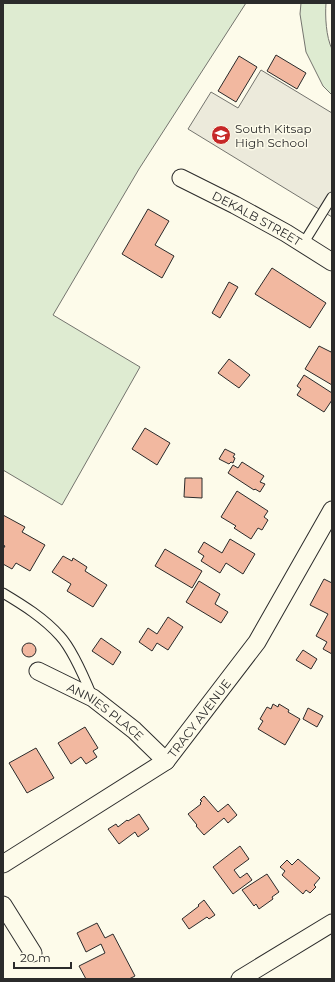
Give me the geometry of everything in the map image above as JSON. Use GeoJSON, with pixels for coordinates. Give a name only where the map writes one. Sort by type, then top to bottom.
{"type":"FeatureCollection","features":[{"type":"Feature","properties":{"kind":"street","name":"DEKALB STREET"},"geometry":{"type":"LineString","coordinates":[[180,178],[235,205],[286,233],[332,262]]}},
{"type":"Feature","properties":{"kind":"street","name":"TRACY AVENUE"},"geometry":{"type":"LineString","coordinates":[[3,864],[166,762],[257,642],[332,510]]}},
{"type":"Feature","properties":{"kind":"street","name":"ANNIES PLACE"},"geometry":{"type":"LineString","coordinates":[[38,671],[93,698],[134,730],[166,762]]}},
{"type":"Feature","properties":{"kind":"street"},"geometry":{"type":"LineString","coordinates":[[3,905],[33,953]]}},
{"type":"Feature","properties":{"kind":"street"},"geometry":{"type":"LineString","coordinates":[[240,979],[332,923]]}},
{"type":"Feature","properties":{"kind":"lane"},"geometry":{"type":"LineString","coordinates":[[303,244],[332,197]]}},
{"type":"Feature","properties":{"kind":"lane"},"geometry":{"type":"LineString","coordinates":[[3,593],[17,601],[43,620],[61,636],[93,698]]}},
{"type":"Feature","properties":{"kind":"green space"},"geometry":{"type":"Polygon","coordinates":[[[3,3],[246,3],[139,169],[53,315],[140,367],[62,505],[3,470],[3,3]]]}},
{"type":"Feature","properties":{"kind":"green space"},"geometry":{"type":"Polygon","coordinates":[[[301,3],[326,3],[326,26],[328,39],[332,49],[332,95],[323,86],[306,52],[300,14],[301,3]]]}},
{"type":"Feature","properties":{"kind":"shaded area"},"geometry":{"type":"Polygon","coordinates":[[[261,70],[332,113],[332,217],[188,129],[211,92],[238,108],[261,70]]]}},
{"type":"Feature","properties":{"kind":"building"},"geometry":{"type":"Polygon","coordinates":[[[276,55],[306,73],[297,89],[267,71],[276,55]]]}},
{"type":"Feature","properties":{"kind":"building"},"geometry":{"type":"Polygon","coordinates":[[[239,56],[257,67],[236,102],[218,91],[239,56]]]}},
{"type":"Feature","properties":{"kind":"building"},"geometry":{"type":"Polygon","coordinates":[[[148,209],[169,221],[155,245],[174,256],[162,278],[122,254],[148,209]]]}},
{"type":"Feature","properties":{"kind":"building"},"geometry":{"type":"Polygon","coordinates":[[[272,268],[326,303],[310,328],[255,294],[272,268]]]}},
{"type":"Feature","properties":{"kind":"building"},"geometry":{"type":"Polygon","coordinates":[[[229,282],[238,287],[220,318],[212,313],[229,282]]]}},
{"type":"Feature","properties":{"kind":"building"},"geometry":{"type":"Polygon","coordinates":[[[319,346],[331,352],[332,350],[332,385],[305,369],[319,346]]]}},
{"type":"Feature","properties":{"kind":"building"},"geometry":{"type":"Polygon","coordinates":[[[229,359],[250,375],[239,388],[218,373],[229,359]]]}},
{"type":"Feature","properties":{"kind":"building"},"geometry":{"type":"Polygon","coordinates":[[[304,375],[332,393],[332,400],[324,412],[297,395],[301,389],[297,386],[304,375]]]}},
{"type":"Feature","properties":{"kind":"building"},"geometry":{"type":"Polygon","coordinates":[[[145,428],[170,443],[157,465],[132,449],[145,428]]]}},
{"type":"Feature","properties":{"kind":"building"},"geometry":{"type":"Polygon","coordinates":[[[225,449],[235,454],[233,457],[235,458],[233,463],[231,462],[229,464],[219,459],[225,449]]]}},
{"type":"Feature","properties":{"kind":"building"},"geometry":{"type":"Polygon","coordinates":[[[242,462],[264,476],[260,482],[265,484],[260,492],[255,489],[254,490],[228,473],[233,465],[238,468],[242,462]]]}},
{"type":"Feature","properties":{"kind":"building"},"geometry":{"type":"Polygon","coordinates":[[[185,478],[202,478],[202,498],[184,497],[185,478]]]}},
{"type":"Feature","properties":{"kind":"building"},"geometry":{"type":"Polygon","coordinates":[[[237,491],[268,511],[264,517],[268,520],[262,530],[258,528],[251,539],[234,528],[236,526],[221,517],[237,491]]]}},
{"type":"Feature","properties":{"kind":"building"},"geometry":{"type":"Polygon","coordinates":[[[3,515],[25,527],[22,532],[45,545],[30,571],[16,563],[12,569],[3,564],[3,549],[5,546],[3,545],[3,515]]]}},
{"type":"Feature","properties":{"kind":"building"},"geometry":{"type":"Polygon","coordinates":[[[230,539],[255,554],[243,574],[226,563],[220,573],[201,561],[204,556],[198,552],[204,542],[222,553],[230,539]]]}},
{"type":"Feature","properties":{"kind":"building"},"geometry":{"type":"Polygon","coordinates":[[[165,549],[202,571],[192,588],[155,566],[165,549]]]}},
{"type":"Feature","properties":{"kind":"building"},"geometry":{"type":"Polygon","coordinates":[[[63,556],[72,561],[73,558],[87,567],[85,571],[107,585],[93,607],[67,591],[71,584],[52,572],[63,556]]]}},
{"type":"Feature","properties":{"kind":"building"},"geometry":{"type":"Polygon","coordinates":[[[324,579],[332,583],[332,654],[323,649],[327,642],[316,636],[328,614],[310,605],[324,579]]]}},
{"type":"Feature","properties":{"kind":"building"},"geometry":{"type":"Polygon","coordinates":[[[199,581],[220,594],[215,604],[228,612],[221,623],[186,602],[199,581]]]}},
{"type":"Feature","properties":{"kind":"building"},"geometry":{"type":"Polygon","coordinates":[[[168,617],[183,627],[168,650],[157,643],[152,651],[139,642],[148,628],[157,634],[168,617]]]}},
{"type":"Feature","properties":{"kind":"building"},"geometry":{"type":"Polygon","coordinates":[[[101,638],[121,652],[113,665],[92,651],[101,638]]]}},
{"type":"Feature","properties":{"kind":"building"},"geometry":{"type":"Polygon","coordinates":[[[29,643],[34,645],[36,650],[34,655],[29,657],[24,655],[22,650],[24,645],[29,643]]]}},
{"type":"Feature","properties":{"kind":"building"},"geometry":{"type":"Polygon","coordinates":[[[303,650],[317,659],[311,669],[296,660],[303,650]]]}},
{"type":"Feature","properties":{"kind":"building"},"geometry":{"type":"Polygon","coordinates":[[[273,704],[278,707],[279,704],[289,710],[288,712],[300,719],[285,745],[258,729],[263,721],[260,719],[267,707],[271,709],[273,704]]]}},
{"type":"Feature","properties":{"kind":"building"},"geometry":{"type":"Polygon","coordinates":[[[308,708],[323,716],[317,727],[303,719],[308,708]]]}},
{"type":"Feature","properties":{"kind":"building"},"geometry":{"type":"Polygon","coordinates":[[[85,727],[98,748],[93,751],[97,757],[86,764],[81,757],[71,764],[58,743],[85,727]]]}},
{"type":"Feature","properties":{"kind":"building"},"geometry":{"type":"Polygon","coordinates":[[[36,748],[54,778],[27,793],[9,763],[36,748]]]}},
{"type":"Feature","properties":{"kind":"building"},"geometry":{"type":"Polygon","coordinates":[[[204,796],[218,812],[228,804],[237,815],[228,823],[224,818],[204,835],[188,814],[201,804],[200,803],[202,801],[200,800],[204,796]]]}},
{"type":"Feature","properties":{"kind":"building"},"geometry":{"type":"Polygon","coordinates":[[[139,814],[149,829],[138,837],[135,832],[119,844],[108,829],[116,824],[118,827],[127,820],[128,821],[139,814]]]}},
{"type":"Feature","properties":{"kind":"building"},"geometry":{"type":"Polygon","coordinates":[[[240,846],[249,859],[234,870],[240,878],[247,873],[252,880],[233,894],[213,867],[240,846]]]}},
{"type":"Feature","properties":{"kind":"building"},"geometry":{"type":"Polygon","coordinates":[[[298,859],[320,878],[314,885],[316,887],[310,893],[306,890],[303,894],[282,875],[285,871],[280,867],[287,860],[292,865],[298,859]]]}},
{"type":"Feature","properties":{"kind":"building"},"geometry":{"type":"Polygon","coordinates":[[[267,874],[279,892],[272,897],[273,899],[259,909],[256,904],[254,906],[242,890],[267,874]]]}},
{"type":"Feature","properties":{"kind":"building"},"geometry":{"type":"Polygon","coordinates":[[[204,900],[215,915],[209,919],[207,917],[189,929],[182,919],[199,906],[198,905],[204,900]]]}},
{"type":"Feature","properties":{"kind":"building"},"geometry":{"type":"Polygon","coordinates":[[[97,923],[105,938],[113,934],[135,976],[129,979],[86,979],[79,966],[105,953],[101,944],[86,952],[77,933],[97,923]]]}},
{"type":"Feature","properties":{"kind":"place","name":"South Kitsap High School"},"geometry":{"type":"Point","coordinates":[221,135]}}]}
